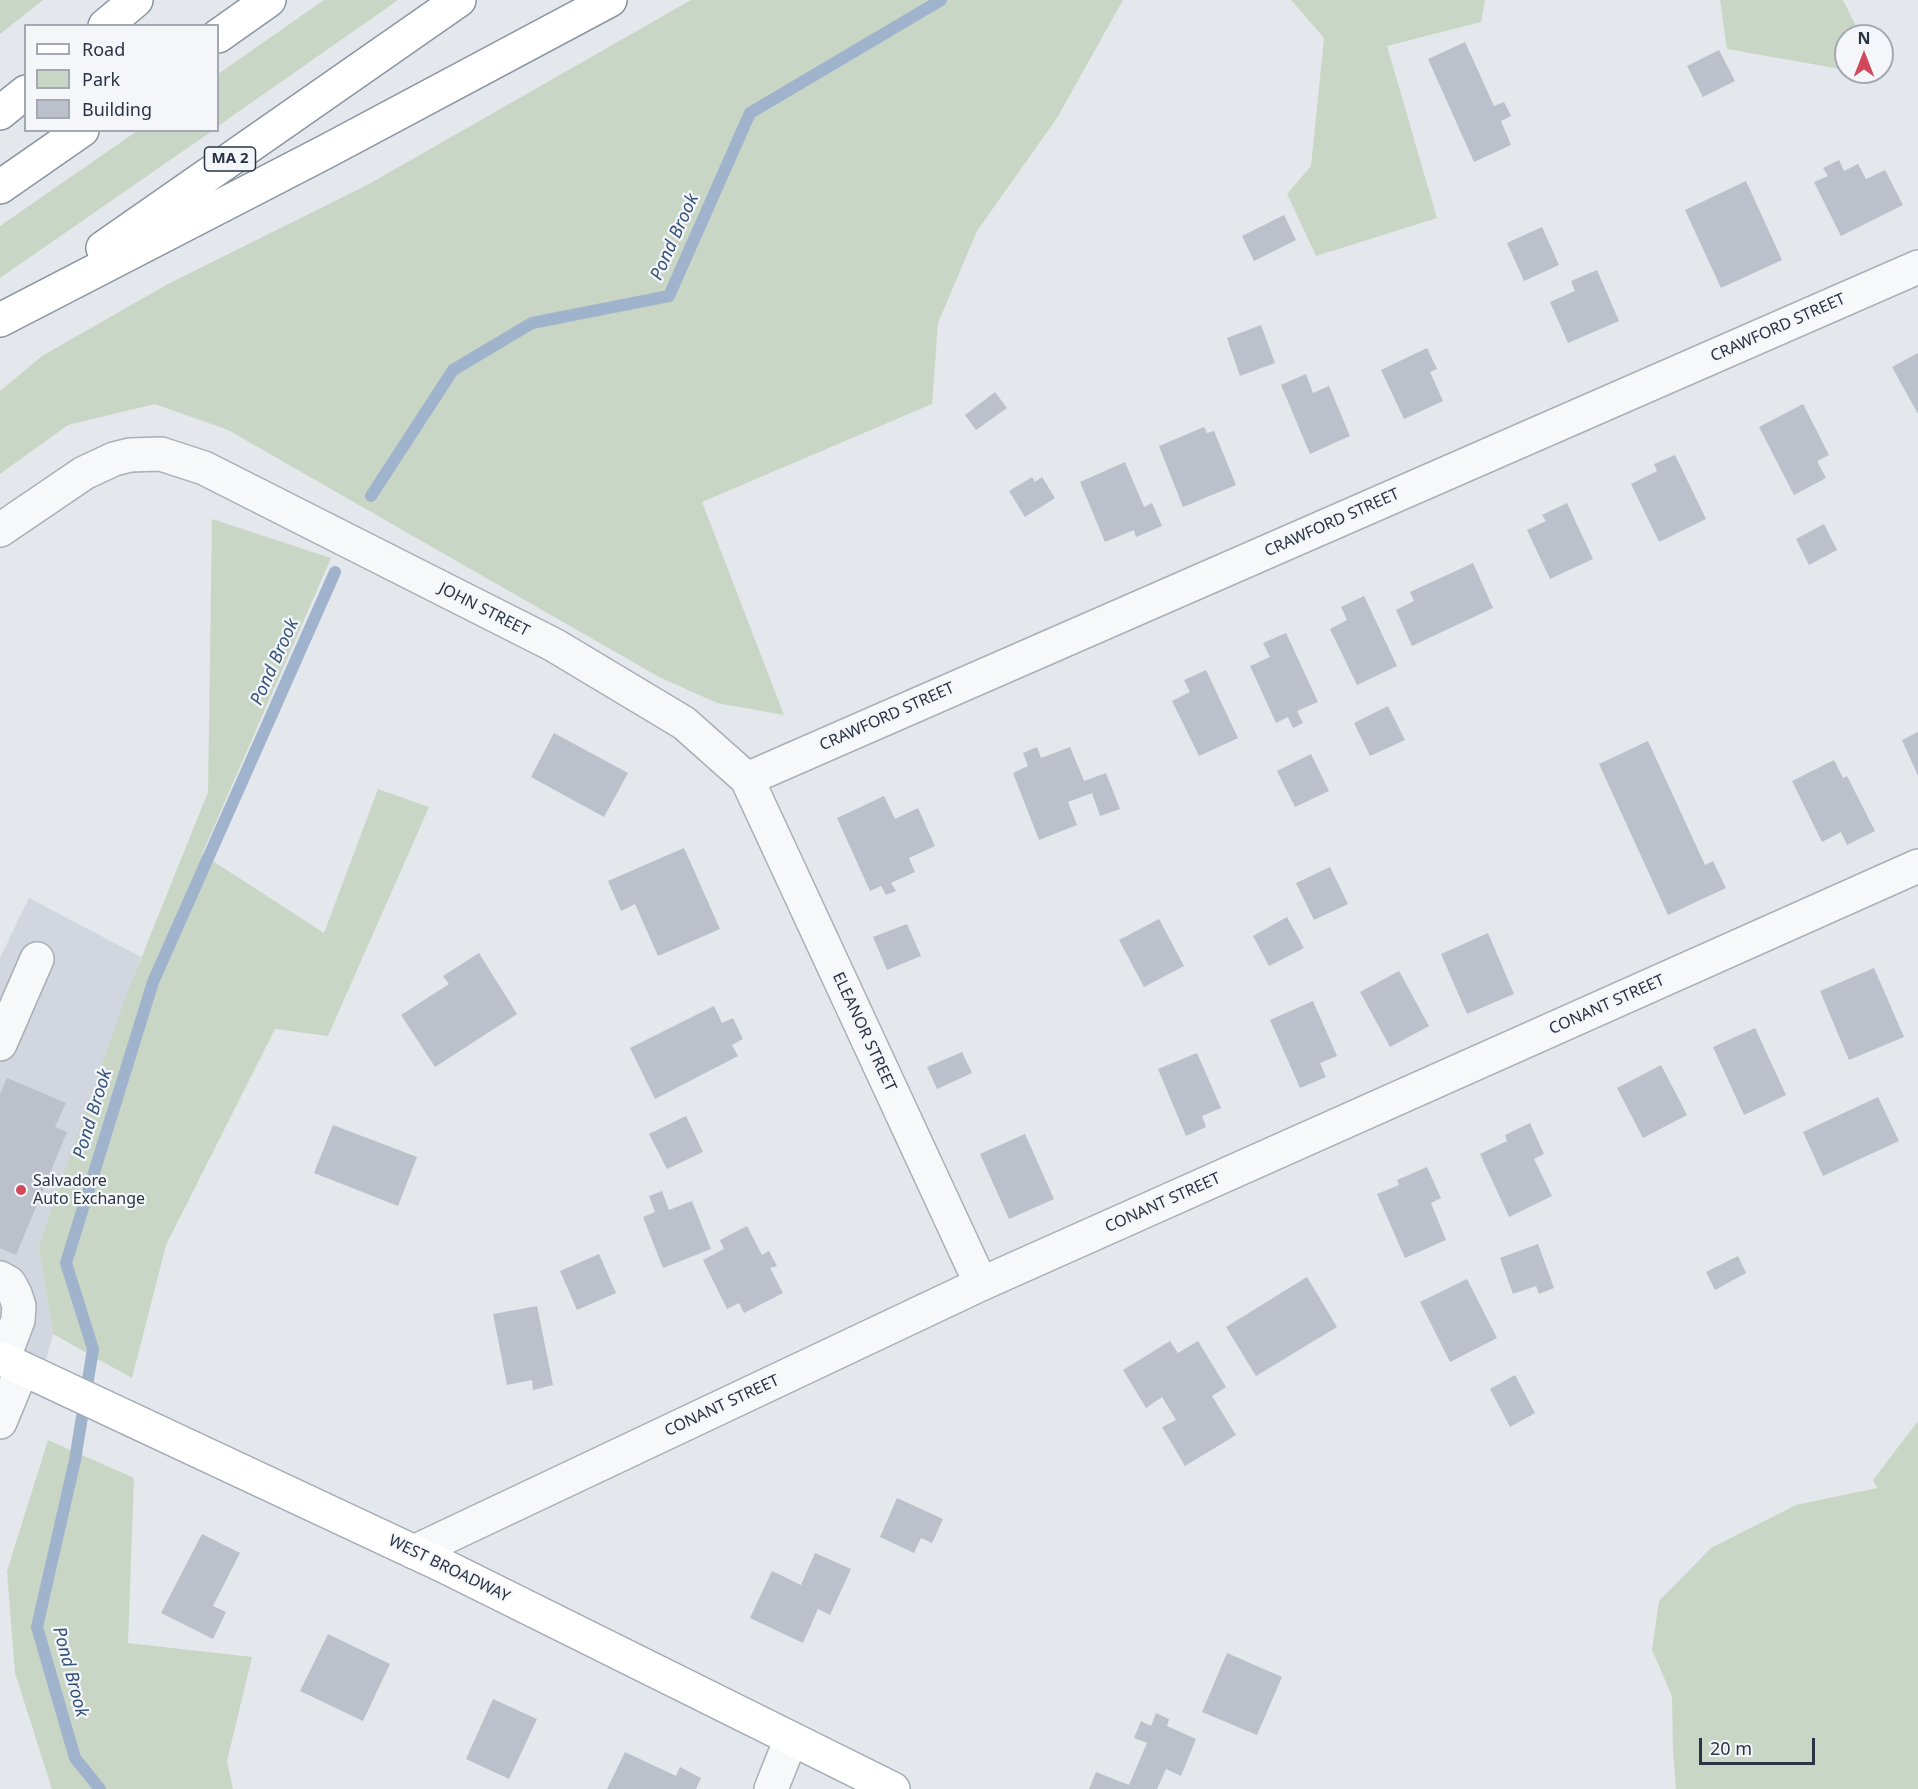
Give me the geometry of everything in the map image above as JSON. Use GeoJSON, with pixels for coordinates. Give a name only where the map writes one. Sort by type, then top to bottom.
{"type":"FeatureCollection","features":[{"type":"Feature","properties":{"kind":"main road"},"geometry":{"type":"LineString","coordinates":[[107,24],[136,0]]}},
{"type":"Feature","properties":{"kind":"main road"},"geometry":{"type":"LineString","coordinates":[[219,35],[269,0]]}},
{"type":"Feature","properties":{"kind":"main road","name":"MA 2"},"geometry":{"type":"LineString","coordinates":[[0,320],[459,0]]}},
{"type":"Feature","properties":{"kind":"main road"},"geometry":{"type":"LineString","coordinates":[[0,320],[327,152],[610,0]]}},
{"type":"Feature","properties":{"kind":"main road"},"geometry":{"type":"LineString","coordinates":[[0,113],[24,94]]}},
{"type":"Feature","properties":{"kind":"main road"},"geometry":{"type":"LineString","coordinates":[[0,187],[79,132]]}},
{"type":"Feature","properties":{"kind":"main road","name":"WEST BROADWAY"},"geometry":{"type":"LineString","coordinates":[[8,1362],[414,1552],[893,1789]]}},
{"type":"Feature","properties":{"kind":"street","name":"CRAWFORD STREET"},"geometry":{"type":"LineString","coordinates":[[747,779],[1918,267]]}},
{"type":"Feature","properties":{"kind":"street","name":"JOHN STREET"},"geometry":{"type":"LineString","coordinates":[[0,530],[84,473],[114,459],[130,455],[160,454],[204,468],[554,645],[684,723],[747,779]]}},
{"type":"Feature","properties":{"kind":"street","name":"ELEANOR STREET"},"geometry":{"type":"LineString","coordinates":[[747,779],[981,1284]]}},
{"type":"Feature","properties":{"kind":"street","name":"CONANT STREET"},"geometry":{"type":"LineString","coordinates":[[414,1552],[981,1284],[1918,866]]}},
{"type":"Feature","properties":{"kind":"street"},"geometry":{"type":"LineString","coordinates":[[0,1044],[37,959]]}},
{"type":"Feature","properties":{"kind":"street"},"geometry":{"type":"LineString","coordinates":[[0,1278],[9,1283],[19,1306],[8,1362],[0,1422]]}},
{"type":"Feature","properties":{"kind":"street"},"geometry":{"type":"LineString","coordinates":[[771,1789],[791,1739]]}},
{"type":"Feature","properties":{"kind":"shaded area"},"geometry":{"type":"Polygon","coordinates":[[[29,898],[141,957],[39,1245],[53,1334],[41,1378],[0,1358],[0,958],[29,898]]]}},
{"type":"Feature","properties":{"kind":"green space"},"geometry":{"type":"Polygon","coordinates":[[[0,0],[43,0],[0,34],[0,0]]]}},
{"type":"Feature","properties":{"kind":"green space"},"geometry":{"type":"Polygon","coordinates":[[[324,0],[398,0],[219,125],[219,73],[324,0]]]}},
{"type":"Feature","properties":{"kind":"green space"},"geometry":{"type":"Polygon","coordinates":[[[691,0],[1123,0],[1057,118],[977,231],[938,323],[932,404],[702,502],[784,715],[717,703],[659,677],[228,430],[155,404],[68,425],[0,474],[0,391],[42,356],[168,284],[369,184],[691,0]]]}},
{"type":"Feature","properties":{"kind":"green space"},"geometry":{"type":"Polygon","coordinates":[[[1291,0],[1485,0],[1481,22],[1387,46],[1437,218],[1316,256],[1287,194],[1311,166],[1324,38],[1291,0]]]}},
{"type":"Feature","properties":{"kind":"green space"},"geometry":{"type":"Polygon","coordinates":[[[1720,0],[1843,0],[1855,24],[1834,24],[1834,68],[1727,49],[1720,0]]]}},
{"type":"Feature","properties":{"kind":"green space"},"geometry":{"type":"Polygon","coordinates":[[[136,132],[211,132],[0,278],[0,226],[136,132]]]}},
{"type":"Feature","properties":{"kind":"green space"},"geometry":{"type":"Polygon","coordinates":[[[212,519],[331,558],[202,854],[324,933],[378,789],[429,807],[328,1036],[275,1029],[166,1245],[132,1378],[53,1334],[39,1245],[126,996],[208,792],[212,519]]]}},
{"type":"Feature","properties":{"kind":"green space"},"geometry":{"type":"Polygon","coordinates":[[[1918,1421],[1918,1789],[1676,1789],[1672,1696],[1652,1650],[1659,1601],[1711,1548],[1796,1505],[1877,1488],[1873,1480],[1918,1421]]]}},
{"type":"Feature","properties":{"kind":"green space"},"geometry":{"type":"Polygon","coordinates":[[[48,1440],[134,1478],[128,1643],[252,1657],[227,1761],[233,1789],[52,1789],[15,1673],[7,1571],[48,1440]]]}},
{"type":"Feature","properties":{"kind":"building"},"geometry":{"type":"Polygon","coordinates":[[[1465,42],[1494,106],[1504,102],[1511,116],[1501,121],[1511,145],[1474,162],[1428,59],[1465,42]]]}},
{"type":"Feature","properties":{"kind":"building"},"geometry":{"type":"Polygon","coordinates":[[[1719,50],[1735,81],[1703,97],[1687,66],[1719,50]]]}},
{"type":"Feature","properties":{"kind":"building"},"geometry":{"type":"Polygon","coordinates":[[[1839,160],[1844,171],[1858,164],[1866,179],[1885,170],[1903,205],[1841,236],[1814,182],[1828,176],[1823,168],[1839,160]]]}},
{"type":"Feature","properties":{"kind":"building"},"geometry":{"type":"Polygon","coordinates":[[[1746,181],[1782,260],[1721,288],[1685,210],[1746,181]]]}},
{"type":"Feature","properties":{"kind":"building"},"geometry":{"type":"Polygon","coordinates":[[[1284,215],[1296,240],[1254,261],[1242,236],[1284,215]]]}},
{"type":"Feature","properties":{"kind":"building"},"geometry":{"type":"Polygon","coordinates":[[[1542,227],[1559,265],[1524,281],[1507,243],[1542,227]]]}},
{"type":"Feature","properties":{"kind":"building"},"geometry":{"type":"Polygon","coordinates":[[[1597,270],[1619,321],[1568,343],[1550,302],[1575,291],[1571,281],[1597,270]]]}},
{"type":"Feature","properties":{"kind":"building"},"geometry":{"type":"Polygon","coordinates":[[[1261,325],[1275,363],[1240,376],[1227,338],[1261,325]]]}},
{"type":"Feature","properties":{"kind":"building"},"geometry":{"type":"Polygon","coordinates":[[[1427,348],[1437,369],[1430,372],[1443,401],[1404,419],[1381,370],[1427,348]]]}},
{"type":"Feature","properties":{"kind":"building"},"geometry":{"type":"Polygon","coordinates":[[[1918,353],[1918,414],[1892,367],[1918,353]]]}},
{"type":"Feature","properties":{"kind":"building"},"geometry":{"type":"Polygon","coordinates":[[[1306,374],[1313,393],[1329,386],[1350,436],[1310,454],[1281,385],[1306,374]]]}},
{"type":"Feature","properties":{"kind":"building"},"geometry":{"type":"Polygon","coordinates":[[[995,392],[1007,408],[976,430],[965,415],[995,392]]]}},
{"type":"Feature","properties":{"kind":"building"},"geometry":{"type":"Polygon","coordinates":[[[1803,404],[1829,455],[1817,461],[1826,478],[1794,495],[1759,427],[1803,404]]]}},
{"type":"Feature","properties":{"kind":"building"},"geometry":{"type":"Polygon","coordinates":[[[1204,427],[1207,433],[1214,431],[1236,485],[1183,507],[1159,446],[1204,427]]]}},
{"type":"Feature","properties":{"kind":"building"},"geometry":{"type":"Polygon","coordinates":[[[1675,455],[1706,519],[1659,542],[1631,484],[1657,471],[1654,464],[1675,455]]]}},
{"type":"Feature","properties":{"kind":"building"},"geometry":{"type":"Polygon","coordinates":[[[1125,462],[1144,507],[1152,503],[1162,526],[1136,537],[1134,530],[1105,542],[1080,482],[1125,462]]]}},
{"type":"Feature","properties":{"kind":"building"},"geometry":{"type":"Polygon","coordinates":[[[1032,477],[1035,482],[1042,477],[1055,498],[1025,517],[1009,491],[1032,477]]]}},
{"type":"Feature","properties":{"kind":"building"},"geometry":{"type":"Polygon","coordinates":[[[1567,503],[1593,559],[1550,579],[1527,530],[1546,521],[1542,515],[1567,503]]]}},
{"type":"Feature","properties":{"kind":"building"},"geometry":{"type":"Polygon","coordinates":[[[1824,524],[1837,550],[1809,565],[1796,539],[1824,524]]]}},
{"type":"Feature","properties":{"kind":"building"},"geometry":{"type":"Polygon","coordinates":[[[1473,563],[1493,608],[1412,646],[1396,610],[1414,601],[1410,592],[1473,563]]]}},
{"type":"Feature","properties":{"kind":"building"},"geometry":{"type":"Polygon","coordinates":[[[1364,596],[1397,666],[1357,685],[1330,629],[1347,620],[1341,607],[1364,596]]]}},
{"type":"Feature","properties":{"kind":"building"},"geometry":{"type":"Polygon","coordinates":[[[1286,633],[1318,702],[1297,711],[1303,723],[1293,728],[1288,717],[1276,723],[1250,666],[1270,657],[1263,643],[1286,633]]]}},
{"type":"Feature","properties":{"kind":"building"},"geometry":{"type":"Polygon","coordinates":[[[1206,670],[1238,738],[1199,756],[1172,701],[1190,692],[1184,680],[1206,670]]]}},
{"type":"Feature","properties":{"kind":"building"},"geometry":{"type":"Polygon","coordinates":[[[1388,706],[1405,740],[1370,756],[1354,723],[1388,706]]]}},
{"type":"Feature","properties":{"kind":"building"},"geometry":{"type":"Polygon","coordinates":[[[1918,732],[1918,776],[1902,740],[1918,732]]]}},
{"type":"Feature","properties":{"kind":"building"},"geometry":{"type":"Polygon","coordinates":[[[554,733],[628,773],[604,817],[531,777],[554,733]]]}},
{"type":"Feature","properties":{"kind":"building"},"geometry":{"type":"Polygon","coordinates":[[[1648,741],[1705,865],[1713,861],[1726,888],[1668,915],[1599,764],[1648,741]]]}},
{"type":"Feature","properties":{"kind":"building"},"geometry":{"type":"Polygon","coordinates":[[[1037,747],[1041,758],[1070,747],[1084,781],[1106,773],[1120,809],[1100,816],[1092,793],[1068,802],[1077,825],[1039,840],[1013,773],[1028,766],[1023,753],[1037,747]]]}},
{"type":"Feature","properties":{"kind":"building"},"geometry":{"type":"Polygon","coordinates":[[[1311,754],[1329,791],[1295,807],[1277,771],[1311,754]]]}},
{"type":"Feature","properties":{"kind":"building"},"geometry":{"type":"Polygon","coordinates":[[[1834,760],[1843,778],[1847,776],[1875,831],[1847,845],[1841,832],[1822,842],[1792,781],[1834,760]]]}},
{"type":"Feature","properties":{"kind":"building"},"geometry":{"type":"Polygon","coordinates":[[[884,796],[895,819],[918,808],[935,846],[909,858],[915,872],[891,883],[896,891],[886,895],[881,886],[870,891],[837,818],[884,796]]]}},
{"type":"Feature","properties":{"kind":"building"},"geometry":{"type":"Polygon","coordinates":[[[684,848],[720,929],[658,956],[635,904],[621,911],[608,881],[684,848]]]}},
{"type":"Feature","properties":{"kind":"building"},"geometry":{"type":"Polygon","coordinates":[[[1330,867],[1348,904],[1314,920],[1296,883],[1330,867]]]}},
{"type":"Feature","properties":{"kind":"building"},"geometry":{"type":"Polygon","coordinates":[[[1287,917],[1304,948],[1269,966],[1253,936],[1287,917]]]}},
{"type":"Feature","properties":{"kind":"building"},"geometry":{"type":"Polygon","coordinates":[[[1159,919],[1184,966],[1144,987],[1119,940],[1159,919]]]}},
{"type":"Feature","properties":{"kind":"building"},"geometry":{"type":"Polygon","coordinates":[[[907,924],[921,956],[887,970],[873,937],[907,924]]]}},
{"type":"Feature","properties":{"kind":"building"},"geometry":{"type":"Polygon","coordinates":[[[1488,933],[1514,994],[1467,1014],[1441,954],[1488,933]]]}},
{"type":"Feature","properties":{"kind":"building"},"geometry":{"type":"Polygon","coordinates":[[[479,953],[517,1014],[435,1067],[401,1015],[449,984],[443,976],[479,953]]]}},
{"type":"Feature","properties":{"kind":"building"},"geometry":{"type":"Polygon","coordinates":[[[1874,968],[1904,1037],[1849,1060],[1820,991],[1874,968]]]}},
{"type":"Feature","properties":{"kind":"building"},"geometry":{"type":"Polygon","coordinates":[[[1399,971],[1429,1026],[1390,1047],[1360,992],[1399,971]]]}},
{"type":"Feature","properties":{"kind":"building"},"geometry":{"type":"Polygon","coordinates":[[[1313,1001],[1337,1056],[1320,1063],[1326,1077],[1300,1088],[1270,1020],[1313,1001]]]}},
{"type":"Feature","properties":{"kind":"building"},"geometry":{"type":"Polygon","coordinates":[[[714,1006],[722,1023],[733,1018],[743,1039],[732,1045],[738,1056],[655,1099],[630,1048],[714,1006]]]}},
{"type":"Feature","properties":{"kind":"building"},"geometry":{"type":"Polygon","coordinates":[[[1755,1028],[1786,1095],[1744,1115],[1713,1047],[1755,1028]]]}},
{"type":"Feature","properties":{"kind":"building"},"geometry":{"type":"Polygon","coordinates":[[[962,1052],[972,1073],[937,1089],[927,1067],[962,1052]]]}},
{"type":"Feature","properties":{"kind":"building"},"geometry":{"type":"Polygon","coordinates":[[[1197,1053],[1221,1108],[1202,1116],[1206,1127],[1186,1136],[1158,1069],[1197,1053]]]}},
{"type":"Feature","properties":{"kind":"building"},"geometry":{"type":"Polygon","coordinates":[[[1661,1065],[1687,1115],[1643,1138],[1617,1088],[1661,1065]]]}},
{"type":"Feature","properties":{"kind":"building","name":"Salvadore Auto Exchange"},"geometry":{"type":"Polygon","coordinates":[[[7,1078],[66,1103],[55,1127],[67,1132],[16,1255],[0,1248],[0,1094],[7,1078]]]}},
{"type":"Feature","properties":{"kind":"building"},"geometry":{"type":"Polygon","coordinates":[[[1878,1097],[1899,1141],[1823,1176],[1803,1132],[1878,1097]]]}},
{"type":"Feature","properties":{"kind":"building"},"geometry":{"type":"Polygon","coordinates":[[[686,1116],[703,1152],[667,1169],[649,1134],[686,1116]]]}},
{"type":"Feature","properties":{"kind":"building"},"geometry":{"type":"Polygon","coordinates":[[[1530,1123],[1544,1154],[1534,1159],[1552,1196],[1509,1217],[1480,1154],[1507,1141],[1505,1135],[1530,1123]]]}},
{"type":"Feature","properties":{"kind":"building"},"geometry":{"type":"Polygon","coordinates":[[[333,1125],[417,1157],[398,1206],[314,1173],[333,1125]]]}},
{"type":"Feature","properties":{"kind":"building"},"geometry":{"type":"Polygon","coordinates":[[[1025,1134],[1054,1199],[1009,1219],[980,1154],[1025,1134]]]}},
{"type":"Feature","properties":{"kind":"building"},"geometry":{"type":"Polygon","coordinates":[[[1427,1167],[1441,1198],[1431,1203],[1446,1240],[1405,1258],[1377,1194],[1399,1185],[1397,1180],[1427,1167]]]}},
{"type":"Feature","properties":{"kind":"building"},"geometry":{"type":"Polygon","coordinates":[[[662,1191],[669,1210],[692,1201],[711,1249],[663,1268],[643,1217],[655,1212],[649,1196],[662,1191]]]}},
{"type":"Feature","properties":{"kind":"building"},"geometry":{"type":"Polygon","coordinates":[[[747,1226],[762,1255],[769,1251],[777,1266],[770,1268],[783,1293],[744,1313],[739,1303],[727,1309],[703,1260],[724,1249],[720,1240],[747,1226]]]}},
{"type":"Feature","properties":{"kind":"building"},"geometry":{"type":"Polygon","coordinates":[[[1538,1244],[1554,1288],[1539,1294],[1536,1286],[1513,1294],[1500,1258],[1538,1244]]]}},
{"type":"Feature","properties":{"kind":"building"},"geometry":{"type":"Polygon","coordinates":[[[599,1254],[616,1293],[577,1310],[560,1271],[599,1254]]]}},
{"type":"Feature","properties":{"kind":"building"},"geometry":{"type":"Polygon","coordinates":[[[1738,1256],[1746,1273],[1715,1290],[1706,1272],[1738,1256]]]}},
{"type":"Feature","properties":{"kind":"building"},"geometry":{"type":"Polygon","coordinates":[[[1307,1277],[1337,1327],[1256,1376],[1226,1327],[1307,1277]]]}},
{"type":"Feature","properties":{"kind":"building"},"geometry":{"type":"Polygon","coordinates":[[[1467,1279],[1497,1338],[1450,1362],[1420,1302],[1467,1279]]]}},
{"type":"Feature","properties":{"kind":"building"},"geometry":{"type":"Polygon","coordinates":[[[537,1306],[553,1385],[533,1390],[532,1380],[507,1385],[493,1314],[537,1306]]]}},
{"type":"Feature","properties":{"kind":"building"},"geometry":{"type":"Polygon","coordinates":[[[1170,1341],[1178,1353],[1198,1341],[1226,1387],[1212,1396],[1236,1435],[1185,1466],[1162,1427],[1176,1420],[1162,1397],[1146,1408],[1123,1370],[1170,1341]]]}},
{"type":"Feature","properties":{"kind":"building"},"geometry":{"type":"Polygon","coordinates":[[[1515,1375],[1535,1413],[1510,1427],[1490,1389],[1515,1375]]]}},
{"type":"Feature","properties":{"kind":"building"},"geometry":{"type":"Polygon","coordinates":[[[897,1498],[943,1519],[932,1543],[921,1538],[914,1553],[880,1537],[897,1498]]]}},
{"type":"Feature","properties":{"kind":"building"},"geometry":{"type":"Polygon","coordinates":[[[202,1534],[240,1553],[213,1606],[226,1612],[213,1639],[161,1613],[202,1534]]]}},
{"type":"Feature","properties":{"kind":"building"},"geometry":{"type":"Polygon","coordinates":[[[815,1553],[851,1569],[830,1615],[818,1609],[803,1643],[750,1618],[772,1571],[801,1585],[815,1553]]]}},
{"type":"Feature","properties":{"kind":"building"},"geometry":{"type":"Polygon","coordinates":[[[328,1634],[390,1664],[363,1721],[300,1691],[328,1634]]]}},
{"type":"Feature","properties":{"kind":"building"},"geometry":{"type":"Polygon","coordinates":[[[1227,1653],[1282,1677],[1257,1735],[1202,1712],[1227,1653]]]}},
{"type":"Feature","properties":{"kind":"building"},"geometry":{"type":"Polygon","coordinates":[[[493,1699],[537,1719],[509,1779],[466,1759],[493,1699]]]}},
{"type":"Feature","properties":{"kind":"building"},"geometry":{"type":"Polygon","coordinates":[[[1156,1713],[1169,1719],[1167,1726],[1196,1739],[1181,1776],[1166,1769],[1157,1789],[1089,1789],[1096,1772],[1129,1785],[1147,1743],[1134,1738],[1141,1721],[1151,1726],[1156,1713]]]}},
{"type":"Feature","properties":{"kind":"building"},"geometry":{"type":"Polygon","coordinates":[[[625,1752],[676,1776],[680,1767],[701,1778],[696,1789],[607,1789],[625,1752]]]}},
{"type":"Feature","properties":{"kind":"waterway","name":"Pond Brook"},"geometry":{"type":"LineString","coordinates":[[371,496],[453,370],[532,323],[669,296],[750,113],[941,0]]}},
{"type":"Feature","properties":{"kind":"waterway","name":"Pond Brook"},"geometry":{"type":"LineString","coordinates":[[100,1789],[75,1758],[37,1627],[75,1460],[93,1349],[66,1263],[153,982],[335,572]]}},
{"type":"Feature","properties":{"kind":"place","name":"Salvadore Auto Exchange"},"geometry":{"type":"Point","coordinates":[21,1190]}}]}
